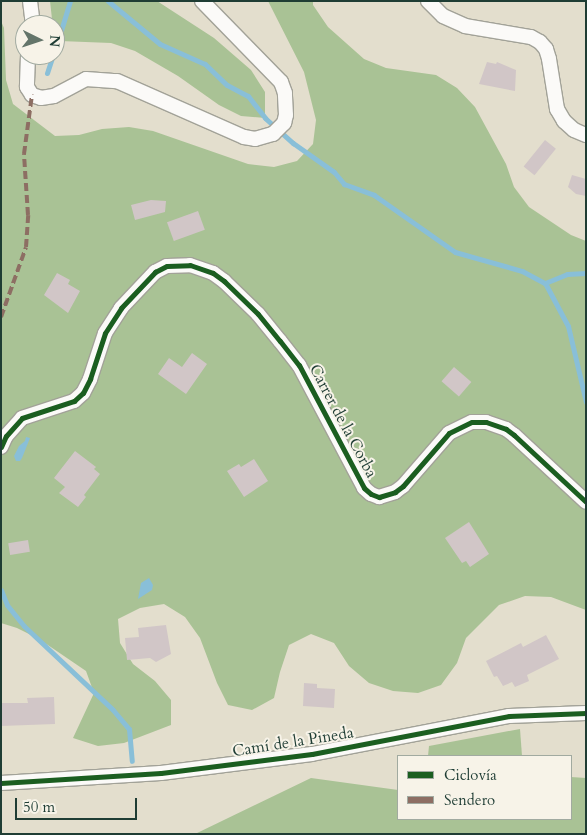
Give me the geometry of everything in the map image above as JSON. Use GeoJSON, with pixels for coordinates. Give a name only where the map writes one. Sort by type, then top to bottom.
{"type":"FeatureCollection","features":[{"type":"Feature","properties":{"kind":"street"},"geometry":{"type":"LineString","coordinates":[[30,1],[32,15]]}},
{"type":"Feature","properties":{"kind":"street"},"geometry":{"type":"LineString","coordinates":[[28,65],[27,87],[32,95],[41,98],[54,96],[86,79],[117,81],[244,137],[255,139],[273,134],[284,123],[286,116],[285,93],[280,82],[202,1]]}},
{"type":"Feature","properties":{"kind":"street"},"geometry":{"type":"LineString","coordinates":[[428,1],[443,16],[465,26],[531,37],[540,42],[546,49],[550,60],[558,108],[564,121],[574,130],[586,135]]}},
{"type":"Feature","properties":{"kind":"street","name":"Carrer de la Corba"},"geometry":{"type":"LineString","coordinates":[[1,447],[6,436],[22,418],[35,412],[74,401],[82,393],[90,380],[105,333],[121,308],[149,277],[167,266],[190,265],[213,273],[224,281],[258,314],[280,341],[302,372],[361,483],[371,494],[379,497],[395,492],[403,486],[449,433],[472,422],[486,422],[506,428],[586,502]]}},
{"type":"Feature","properties":{"kind":"street","name":"Camí de la Pineda"},"geometry":{"type":"LineString","coordinates":[[1,783],[161,774],[312,754],[500,717],[586,713]]}},
{"type":"Feature","properties":{"kind":"green space"},"geometry":{"type":"Polygon","coordinates":[[[50,1],[157,1],[214,38],[251,70],[265,92],[265,118],[241,116],[219,105],[178,76],[135,51],[111,43],[65,41],[65,15],[52,15],[50,1]]]}},
{"type":"Feature","properties":{"kind":"green space"},"geometry":{"type":"Polygon","coordinates":[[[268,1],[313,1],[313,5],[328,27],[364,59],[386,68],[436,75],[457,88],[475,107],[506,164],[514,187],[529,207],[571,235],[586,241],[586,610],[551,597],[525,596],[499,605],[466,638],[457,663],[441,685],[418,693],[393,691],[369,683],[349,666],[334,643],[311,634],[289,645],[274,698],[252,710],[228,705],[217,683],[200,638],[185,617],[164,604],[140,608],[118,619],[120,643],[133,664],[155,681],[171,700],[171,725],[124,743],[98,746],[73,738],[94,693],[86,671],[39,639],[17,628],[1,623],[1,21],[4,28],[6,80],[13,104],[55,136],[79,135],[102,129],[129,127],[153,131],[248,164],[274,167],[297,161],[313,144],[316,120],[304,72],[268,1]]]}},
{"type":"Feature","properties":{"kind":"green space"},"geometry":{"type":"Polygon","coordinates":[[[520,729],[522,755],[428,755],[429,746],[520,729]]]}},
{"type":"Feature","properties":{"kind":"green space"},"geometry":{"type":"Polygon","coordinates":[[[572,777],[586,778],[586,834],[195,834],[311,778],[397,790],[397,820],[572,820],[572,777]]]}},
{"type":"Feature","properties":{"kind":"water"},"geometry":{"type":"Polygon","coordinates":[[[26,437],[30,438],[22,458],[20,461],[16,461],[14,456],[26,437]]]}},
{"type":"Feature","properties":{"kind":"water"},"geometry":{"type":"Polygon","coordinates":[[[149,578],[153,585],[152,590],[138,599],[141,583],[149,578]]]}},
{"type":"Feature","properties":{"kind":"building"},"geometry":{"type":"Polygon","coordinates":[[[487,62],[496,64],[497,62],[516,70],[515,91],[479,84],[487,62]]]}},
{"type":"Feature","properties":{"kind":"building"},"geometry":{"type":"Polygon","coordinates":[[[545,140],[556,149],[534,175],[524,166],[545,140]]]}},
{"type":"Feature","properties":{"kind":"building"},"geometry":{"type":"Polygon","coordinates":[[[572,175],[586,179],[586,196],[576,194],[568,187],[572,175]]]}},
{"type":"Feature","properties":{"kind":"building"},"geometry":{"type":"Polygon","coordinates":[[[151,200],[166,201],[165,212],[135,220],[131,205],[151,200]]]}},
{"type":"Feature","properties":{"kind":"building"},"geometry":{"type":"Polygon","coordinates":[[[198,211],[205,230],[174,241],[167,222],[198,211]]]}},
{"type":"Feature","properties":{"kind":"building"},"geometry":{"type":"Polygon","coordinates":[[[57,273],[70,280],[68,284],[80,291],[68,313],[44,295],[57,273]]]}},
{"type":"Feature","properties":{"kind":"building"},"geometry":{"type":"Polygon","coordinates":[[[192,353],[207,364],[186,394],[158,374],[169,358],[182,367],[192,353]]]}},
{"type":"Feature","properties":{"kind":"building"},"geometry":{"type":"Polygon","coordinates":[[[454,367],[471,382],[459,396],[442,381],[454,367]]]}},
{"type":"Feature","properties":{"kind":"building"},"geometry":{"type":"Polygon","coordinates":[[[75,451],[96,467],[94,469],[100,474],[84,495],[86,497],[78,507],[59,493],[65,487],[54,478],[75,451]]]}},
{"type":"Feature","properties":{"kind":"building"},"geometry":{"type":"Polygon","coordinates":[[[254,459],[268,481],[244,497],[227,471],[239,464],[241,467],[254,459]]]}},
{"type":"Feature","properties":{"kind":"building"},"geometry":{"type":"Polygon","coordinates":[[[469,522],[489,554],[470,567],[466,561],[462,563],[445,538],[469,522]]]}},
{"type":"Feature","properties":{"kind":"building"},"geometry":{"type":"Polygon","coordinates":[[[28,540],[30,552],[10,555],[8,543],[28,540]]]}},
{"type":"Feature","properties":{"kind":"building"},"geometry":{"type":"Polygon","coordinates":[[[166,625],[171,654],[156,662],[150,658],[127,660],[125,638],[139,637],[138,628],[166,625]]]}},
{"type":"Feature","properties":{"kind":"building"},"geometry":{"type":"Polygon","coordinates":[[[546,635],[559,659],[527,675],[529,681],[515,687],[512,682],[503,686],[497,676],[494,677],[486,661],[521,643],[523,647],[546,635]]]}},
{"type":"Feature","properties":{"kind":"building"},"geometry":{"type":"Polygon","coordinates":[[[304,683],[317,684],[317,688],[335,689],[334,708],[303,706],[304,683]]]}},
{"type":"Feature","properties":{"kind":"building"},"geometry":{"type":"Polygon","coordinates":[[[54,697],[55,724],[1,726],[1,703],[28,703],[27,698],[54,697]]]}},
{"type":"Feature","properties":{"kind":"waterway"},"geometry":{"type":"LineString","coordinates":[[65,17],[70,1]]}},
{"type":"Feature","properties":{"kind":"waterway"},"geometry":{"type":"LineString","coordinates":[[108,1],[160,44],[205,64],[227,85],[248,96],[265,118],[293,143],[334,172],[344,184],[374,195],[455,252],[522,271],[545,283],[568,326],[586,402]]}},
{"type":"Feature","properties":{"kind":"waterway"},"geometry":{"type":"LineString","coordinates":[[47,73],[50,65]]}},
{"type":"Feature","properties":{"kind":"waterway"},"geometry":{"type":"LineString","coordinates":[[545,283],[567,274],[586,273]]}},
{"type":"Feature","properties":{"kind":"waterway"},"geometry":{"type":"LineString","coordinates":[[1,590],[7,605],[24,626],[113,710],[129,729],[132,761]]}},
{"type":"Feature","properties":{"kind":"marked path"},"geometry":{"type":"LineString","coordinates":[[1,317],[26,247],[28,215],[24,154],[32,95]]}},
{"type":"Feature","properties":{"kind":"cycle path"},"geometry":{"type":"LineString","coordinates":[[1,447],[6,436],[22,418],[74,401],[83,393],[90,379],[105,333],[121,308],[155,272],[167,266],[190,265],[213,273],[224,281],[258,314],[299,365],[364,488],[371,494],[379,497],[395,492],[403,486],[449,433],[472,422],[486,422],[506,429],[514,435],[586,502]]}},
{"type":"Feature","properties":{"kind":"cycle path"},"geometry":{"type":"LineString","coordinates":[[1,783],[161,773],[312,754],[509,716],[586,713]]}}]}
